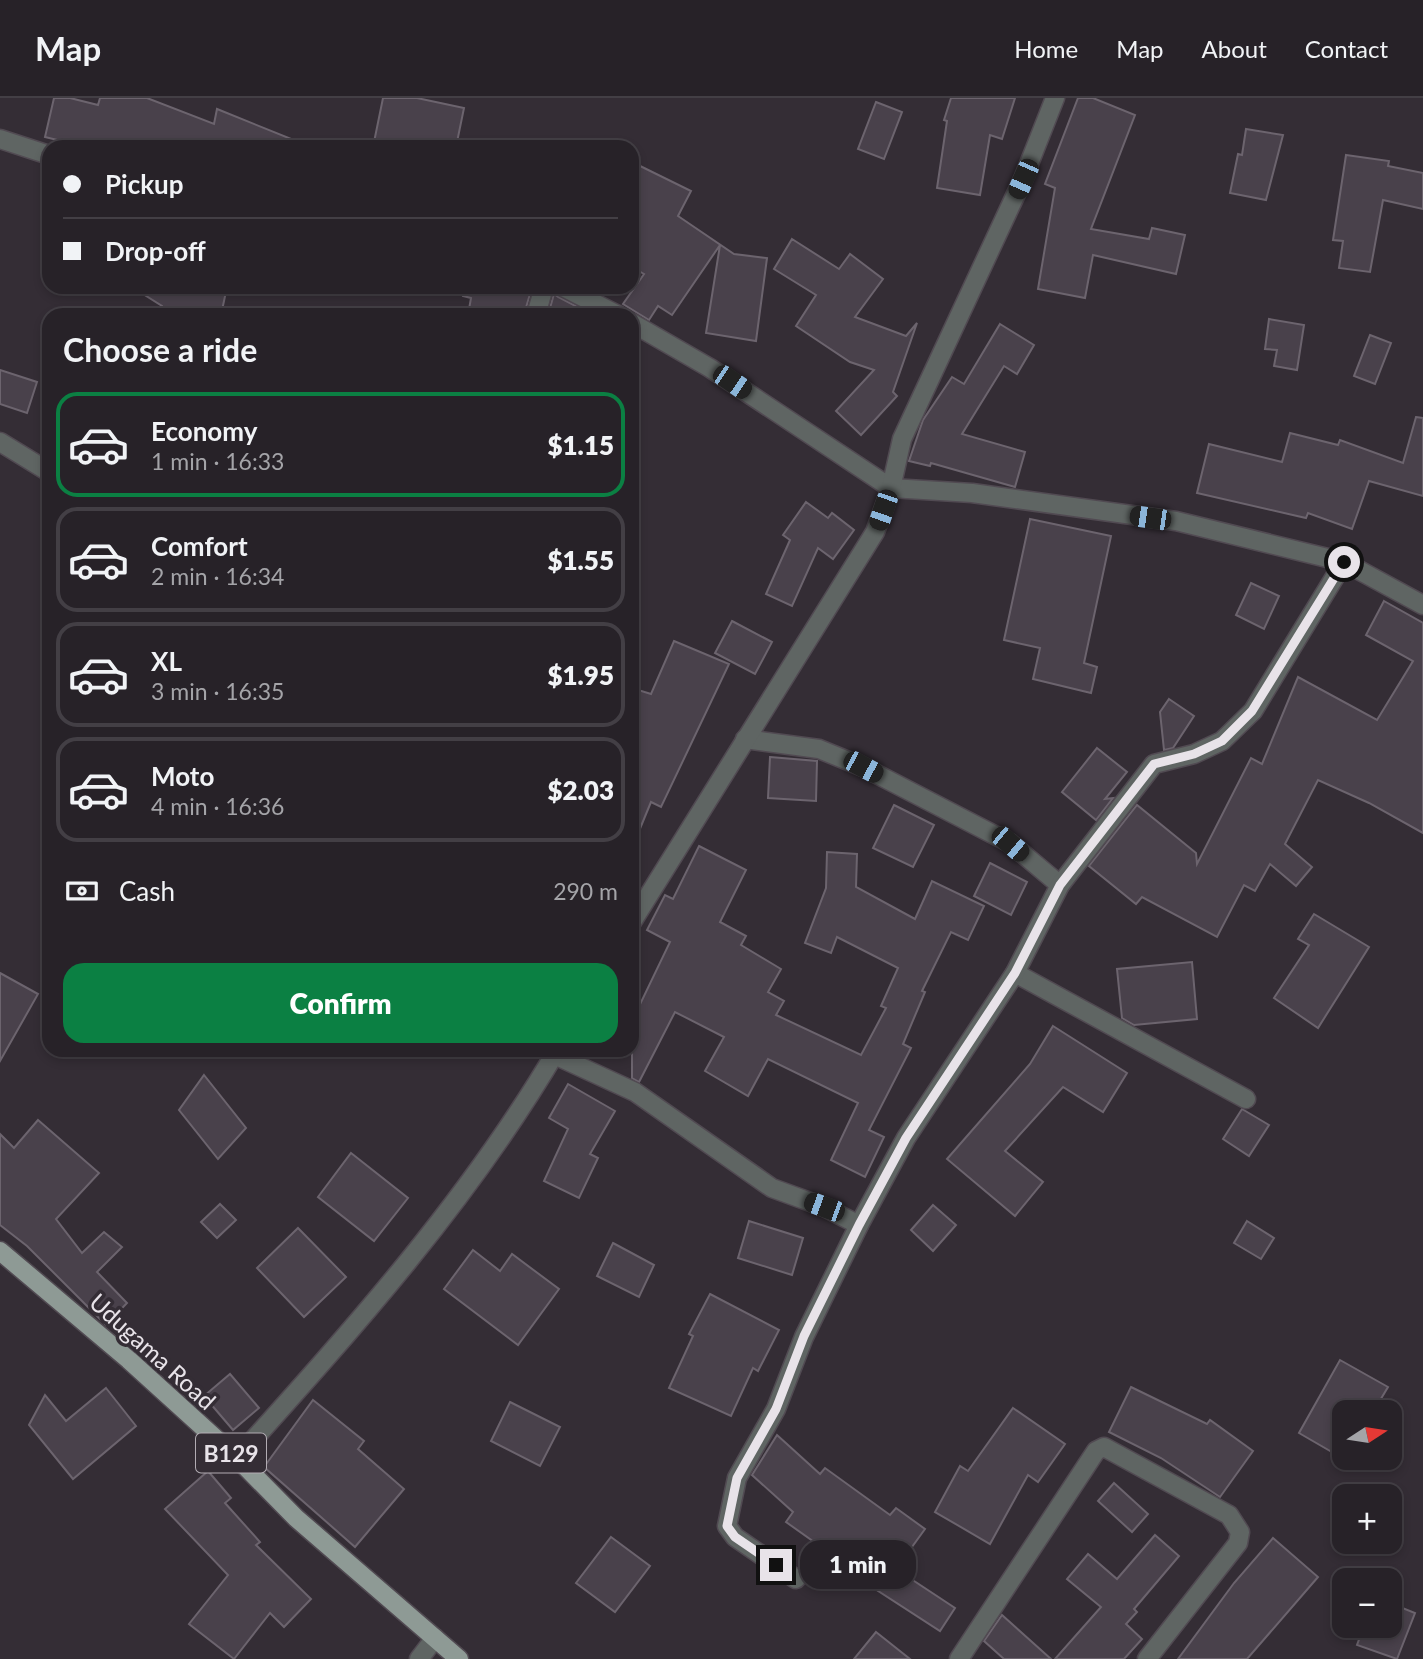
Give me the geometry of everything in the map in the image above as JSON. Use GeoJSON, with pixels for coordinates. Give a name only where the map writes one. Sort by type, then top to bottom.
{"type":"FeatureCollection","features":[{"type":"Feature","properties":{"kind":"main road","name":"Udugama Road"},"geometry":{"type":"LineString","coordinates":[[0,1251],[83,1320],[237,1458],[296,1518],[459,1659]]}},
{"type":"Feature","properties":{"kind":"street"},"geometry":{"type":"LineString","coordinates":[[639,911],[875,532],[891,488],[902,439],[1023,179],[1055,98]]}},
{"type":"Feature","properties":{"kind":"street"},"geometry":{"type":"LineString","coordinates":[[0,139],[42,153]]}},
{"type":"Feature","properties":{"kind":"street"},"geometry":{"type":"LineString","coordinates":[[577,294],[604,308]]}},
{"type":"Feature","properties":{"kind":"street"},"geometry":{"type":"LineString","coordinates":[[639,327],[710,368],[891,488],[972,493],[1176,521],[1344,562],[1423,605]]}},
{"type":"Feature","properties":{"kind":"street"},"geometry":{"type":"LineString","coordinates":[[0,442],[42,468]]}},
{"type":"Feature","properties":{"kind":"street"},"geometry":{"type":"LineString","coordinates":[[796,1579],[735,1537],[727,1526],[727,1516],[737,1478],[776,1409],[804,1336],[859,1225],[906,1138],[1015,973],[1060,885],[1154,764],[1194,754],[1222,741],[1252,711],[1344,562]]}},
{"type":"Feature","properties":{"kind":"street"},"geometry":{"type":"LineString","coordinates":[[745,739],[819,749],[863,767],[1010,844],[1060,885]]}},
{"type":"Feature","properties":{"kind":"street"},"geometry":{"type":"LineString","coordinates":[[1015,973],[1246,1099]]}},
{"type":"Feature","properties":{"kind":"street"},"geometry":{"type":"LineString","coordinates":[[237,1458],[344,1339],[476,1175],[548,1057]]}},
{"type":"Feature","properties":{"kind":"street"},"geometry":{"type":"LineString","coordinates":[[564,1057],[635,1092],[772,1188],[824,1207],[859,1225]]}},
{"type":"Feature","properties":{"kind":"street"},"geometry":{"type":"LineString","coordinates":[[959,1659],[1046,1523],[1096,1451],[1104,1447],[1229,1515],[1237,1523],[1240,1532],[1238,1543],[1147,1659]]}},
{"type":"Feature","properties":{"kind":"street"},"geometry":{"type":"LineString","coordinates":[[419,1659],[435,1638]]}},
{"type":"Feature","properties":{"kind":"building"},"geometry":{"type":"Polygon","coordinates":[[[54,98],[70,98],[98,105],[100,98],[147,98],[214,124],[217,109],[294,140],[57,140],[45,137],[54,98]]]}},
{"type":"Feature","properties":{"kind":"building"},"geometry":{"type":"Polygon","coordinates":[[[383,98],[417,98],[464,108],[457,140],[374,140],[383,98]]]}},
{"type":"Feature","properties":{"kind":"building"},"geometry":{"type":"Polygon","coordinates":[[[951,98],[1015,98],[1002,139],[990,135],[980,195],[937,188],[947,121],[944,120],[951,98]]]}},
{"type":"Feature","properties":{"kind":"building"},"geometry":{"type":"Polygon","coordinates":[[[1078,98],[1093,98],[1135,115],[1091,229],[1149,239],[1152,228],[1185,235],[1176,274],[1093,255],[1085,298],[1038,289],[1055,188],[1045,184],[1078,98]]]}},
{"type":"Feature","properties":{"kind":"building"},"geometry":{"type":"Polygon","coordinates":[[[876,102],[902,112],[884,159],[858,149],[876,102]]]}},
{"type":"Feature","properties":{"kind":"building"},"geometry":{"type":"Polygon","coordinates":[[[1246,129],[1283,135],[1266,200],[1230,193],[1238,154],[1242,155],[1246,129]]]}},
{"type":"Feature","properties":{"kind":"building"},"geometry":{"type":"Polygon","coordinates":[[[1346,155],[1389,161],[1388,166],[1423,173],[1423,209],[1383,200],[1370,272],[1339,268],[1343,241],[1333,240],[1346,155]]]}},
{"type":"Feature","properties":{"kind":"building"},"geometry":{"type":"Polygon","coordinates":[[[639,165],[691,191],[678,216],[734,254],[767,258],[756,341],[706,333],[720,245],[672,315],[658,306],[649,320],[639,314],[639,308],[630,308],[623,304],[630,294],[639,294],[639,281],[644,274],[639,271],[639,165]]]}},
{"type":"Feature","properties":{"kind":"building"},"geometry":{"type":"Polygon","coordinates":[[[792,239],[839,269],[850,254],[883,279],[855,317],[906,336],[917,323],[893,392],[897,396],[861,435],[836,411],[874,370],[850,362],[796,326],[816,295],[774,269],[792,239]]]}},
{"type":"Feature","properties":{"kind":"building"},"geometry":{"type":"Polygon","coordinates":[[[143,294],[226,294],[222,308],[162,306],[143,294]]]}},
{"type":"Feature","properties":{"kind":"building"},"geometry":{"type":"Polygon","coordinates":[[[530,294],[526,308],[469,308],[471,298],[463,296],[530,294]]]}},
{"type":"Feature","properties":{"kind":"building"},"geometry":{"type":"Polygon","coordinates":[[[554,294],[579,308],[550,308],[554,294]]]}},
{"type":"Feature","properties":{"kind":"building"},"geometry":{"type":"Polygon","coordinates":[[[1269,319],[1304,325],[1297,370],[1274,366],[1277,350],[1265,349],[1269,319]]]}},
{"type":"Feature","properties":{"kind":"building"},"geometry":{"type":"Polygon","coordinates":[[[1000,324],[1034,345],[1017,374],[1004,366],[962,434],[1025,452],[1015,487],[931,463],[930,466],[909,461],[923,420],[952,377],[964,384],[1000,324]]]}},
{"type":"Feature","properties":{"kind":"building"},"geometry":{"type":"Polygon","coordinates":[[[1370,335],[1391,343],[1375,384],[1354,376],[1370,335]]]}},
{"type":"Feature","properties":{"kind":"building"},"geometry":{"type":"Polygon","coordinates":[[[0,370],[37,382],[27,413],[0,404],[0,370]]]}},
{"type":"Feature","properties":{"kind":"building"},"geometry":{"type":"Polygon","coordinates":[[[1416,417],[1423,418],[1423,496],[1369,481],[1352,529],[1308,513],[1306,518],[1197,493],[1209,444],[1282,462],[1290,433],[1338,445],[1340,440],[1403,463],[1416,417]]]}},
{"type":"Feature","properties":{"kind":"building"},"geometry":{"type":"Polygon","coordinates":[[[806,502],[828,518],[832,513],[854,530],[833,559],[818,548],[792,606],[766,594],[790,540],[783,535],[806,502]]]}},
{"type":"Feature","properties":{"kind":"building"},"geometry":{"type":"Polygon","coordinates":[[[1030,519],[1111,536],[1084,663],[1097,667],[1091,693],[1033,679],[1040,648],[1004,640],[1030,519]]]}},
{"type":"Feature","properties":{"kind":"building"},"geometry":{"type":"Polygon","coordinates":[[[1251,583],[1279,596],[1264,629],[1236,615],[1251,583]]]}},
{"type":"Feature","properties":{"kind":"building"},"geometry":{"type":"Polygon","coordinates":[[[1384,601],[1423,623],[1423,833],[1369,803],[1318,780],[1285,844],[1312,867],[1296,886],[1270,864],[1255,891],[1244,885],[1217,937],[1142,897],[1136,904],[1089,866],[1137,805],[1196,853],[1197,864],[1251,758],[1262,764],[1298,677],[1377,720],[1413,661],[1366,635],[1384,601]]]}},
{"type":"Feature","properties":{"kind":"building"},"geometry":{"type":"Polygon","coordinates":[[[732,621],[772,642],[755,674],[715,653],[732,621]]]}},
{"type":"Feature","properties":{"kind":"building"},"geometry":{"type":"Polygon","coordinates":[[[674,641],[729,664],[661,807],[651,802],[639,831],[639,690],[651,694],[674,641]]]}},
{"type":"Feature","properties":{"kind":"building"},"geometry":{"type":"Polygon","coordinates":[[[1169,699],[1194,716],[1173,748],[1164,750],[1160,712],[1169,699]]]}},
{"type":"Feature","properties":{"kind":"building"},"geometry":{"type":"Polygon","coordinates":[[[1097,748],[1127,772],[1105,799],[1113,798],[1096,820],[1062,792],[1097,748]]]}},
{"type":"Feature","properties":{"kind":"building"},"geometry":{"type":"Polygon","coordinates":[[[770,757],[817,761],[816,801],[768,798],[770,757]]]}},
{"type":"Feature","properties":{"kind":"building"},"geometry":{"type":"Polygon","coordinates":[[[894,805],[934,825],[913,867],[873,848],[894,805]]]}},
{"type":"Feature","properties":{"kind":"building"},"geometry":{"type":"Polygon","coordinates":[[[699,846],[746,870],[720,922],[746,936],[741,945],[781,969],[768,992],[784,1001],[776,1015],[861,1055],[886,1008],[881,1006],[898,968],[837,937],[831,953],[805,943],[826,888],[827,852],[857,854],[856,887],[915,919],[932,881],[984,906],[968,940],[951,932],[922,991],[925,992],[903,1044],[911,1048],[869,1130],[884,1137],[865,1177],[831,1160],[858,1103],[768,1059],[748,1096],[705,1071],[724,1037],[675,1012],[639,1082],[632,1078],[632,1057],[639,1057],[639,1006],[670,942],[647,930],[665,895],[673,899],[699,846]]]}},
{"type":"Feature","properties":{"kind":"building"},"geometry":{"type":"Polygon","coordinates":[[[990,863],[1027,882],[1011,915],[974,896],[990,863]]]}},
{"type":"Feature","properties":{"kind":"building"},"geometry":{"type":"Polygon","coordinates":[[[1314,914],[1369,947],[1318,1028],[1274,998],[1309,945],[1298,939],[1314,914]]]}},
{"type":"Feature","properties":{"kind":"building"},"geometry":{"type":"Polygon","coordinates":[[[1192,962],[1197,1019],[1134,1025],[1122,1018],[1117,969],[1192,962]]]}},
{"type":"Feature","properties":{"kind":"building"},"geometry":{"type":"Polygon","coordinates":[[[0,973],[38,994],[0,1061],[0,973]]]}},
{"type":"Feature","properties":{"kind":"building"},"geometry":{"type":"Polygon","coordinates":[[[1053,1026],[1127,1073],[1103,1112],[1063,1087],[1005,1151],[1043,1182],[1015,1216],[947,1159],[1030,1064],[1053,1026]]]}},
{"type":"Feature","properties":{"kind":"building"},"geometry":{"type":"Polygon","coordinates":[[[204,1075],[246,1128],[218,1159],[179,1110],[204,1075]]]}},
{"type":"Feature","properties":{"kind":"building"},"geometry":{"type":"Polygon","coordinates":[[[568,1084],[615,1111],[590,1154],[598,1158],[579,1198],[544,1181],[568,1129],[549,1118],[568,1084]]]}},
{"type":"Feature","properties":{"kind":"building"},"geometry":{"type":"Polygon","coordinates":[[[1242,1109],[1269,1125],[1249,1156],[1223,1139],[1242,1109]]]}},
{"type":"Feature","properties":{"kind":"building"},"geometry":{"type":"Polygon","coordinates":[[[38,1120],[99,1173],[56,1219],[82,1253],[104,1232],[122,1247],[97,1272],[127,1303],[106,1325],[27,1246],[0,1225],[0,1134],[14,1148],[38,1120]]]}},
{"type":"Feature","properties":{"kind":"building"},"geometry":{"type":"Polygon","coordinates":[[[351,1153],[408,1198],[374,1241],[318,1197],[351,1153]]]}},
{"type":"Feature","properties":{"kind":"building"},"geometry":{"type":"Polygon","coordinates":[[[220,1204],[236,1220],[217,1238],[201,1222],[220,1204]]]}},
{"type":"Feature","properties":{"kind":"building"},"geometry":{"type":"Polygon","coordinates":[[[933,1205],[956,1225],[933,1251],[911,1230],[933,1205]]]}},
{"type":"Feature","properties":{"kind":"building"},"geometry":{"type":"Polygon","coordinates":[[[749,1221],[803,1238],[792,1275],[738,1258],[749,1221]]]}},
{"type":"Feature","properties":{"kind":"building"},"geometry":{"type":"Polygon","coordinates":[[[1247,1221],[1274,1238],[1261,1259],[1234,1243],[1247,1221]]]}},
{"type":"Feature","properties":{"kind":"building"},"geometry":{"type":"Polygon","coordinates":[[[298,1228],[346,1277],[304,1317],[257,1268],[298,1228]]]}},
{"type":"Feature","properties":{"kind":"building"},"geometry":{"type":"Polygon","coordinates":[[[613,1243],[654,1265],[639,1297],[597,1276],[613,1243]]]}},
{"type":"Feature","properties":{"kind":"building"},"geometry":{"type":"Polygon","coordinates":[[[473,1250],[500,1271],[512,1254],[559,1289],[518,1345],[444,1289],[473,1250]]]}},
{"type":"Feature","properties":{"kind":"building"},"geometry":{"type":"Polygon","coordinates":[[[710,1294],[779,1330],[758,1371],[753,1368],[731,1416],[669,1388],[693,1336],[689,1334],[710,1294]]]}},
{"type":"Feature","properties":{"kind":"building"},"geometry":{"type":"Polygon","coordinates":[[[1340,1360],[1388,1387],[1380,1400],[1332,1400],[1332,1452],[1299,1433],[1340,1360]]]}},
{"type":"Feature","properties":{"kind":"building"},"geometry":{"type":"Polygon","coordinates":[[[230,1374],[259,1408],[233,1430],[204,1396],[230,1374]]]}},
{"type":"Feature","properties":{"kind":"building"},"geometry":{"type":"Polygon","coordinates":[[[1131,1387],[1207,1424],[1210,1420],[1253,1451],[1220,1497],[1161,1458],[1109,1432],[1131,1387]]]}},
{"type":"Feature","properties":{"kind":"building"},"geometry":{"type":"Polygon","coordinates":[[[106,1388],[136,1426],[73,1479],[29,1425],[45,1395],[66,1421],[106,1388]]]}},
{"type":"Feature","properties":{"kind":"building"},"geometry":{"type":"Polygon","coordinates":[[[313,1400],[364,1441],[358,1449],[404,1489],[355,1547],[264,1467],[313,1400]]]}},
{"type":"Feature","properties":{"kind":"building"},"geometry":{"type":"Polygon","coordinates":[[[510,1402],[560,1427],[540,1466],[491,1441],[510,1402]]]}},
{"type":"Feature","properties":{"kind":"building"},"geometry":{"type":"Polygon","coordinates":[[[1013,1408],[1065,1444],[1038,1482],[1028,1475],[990,1544],[935,1512],[960,1466],[968,1471],[1013,1408]]]}},
{"type":"Feature","properties":{"kind":"building"},"geometry":{"type":"Polygon","coordinates":[[[777,1435],[820,1474],[825,1468],[890,1515],[896,1508],[925,1529],[896,1569],[955,1608],[940,1631],[835,1563],[838,1559],[786,1522],[793,1512],[752,1475],[777,1435]]]}},
{"type":"Feature","properties":{"kind":"building"},"geometry":{"type":"Polygon","coordinates":[[[208,1471],[231,1498],[225,1503],[260,1542],[256,1545],[311,1599],[284,1627],[270,1613],[234,1659],[189,1624],[228,1575],[165,1509],[208,1471]]]}},
{"type":"Feature","properties":{"kind":"building"},"geometry":{"type":"Polygon","coordinates":[[[1114,1483],[1148,1514],[1132,1532],[1098,1501],[1114,1483]]]}},
{"type":"Feature","properties":{"kind":"building"},"geometry":{"type":"Polygon","coordinates":[[[1155,1535],[1179,1556],[1134,1609],[1137,1612],[1126,1624],[1142,1639],[1124,1659],[1055,1659],[1101,1607],[1067,1579],[1088,1554],[1117,1579],[1155,1535]]]}},
{"type":"Feature","properties":{"kind":"building"},"geometry":{"type":"Polygon","coordinates":[[[611,1537],[650,1566],[615,1612],[576,1583],[611,1537]]]}},
{"type":"Feature","properties":{"kind":"building"},"geometry":{"type":"Polygon","coordinates":[[[1273,1538],[1318,1577],[1247,1659],[1178,1659],[1234,1583],[1273,1538]]]}},
{"type":"Feature","properties":{"kind":"building"},"geometry":{"type":"Polygon","coordinates":[[[1402,1608],[1415,1613],[1397,1659],[1357,1645],[1360,1638],[1402,1638],[1402,1608]]]}},
{"type":"Feature","properties":{"kind":"building"},"geometry":{"type":"Polygon","coordinates":[[[1002,1615],[1051,1659],[1004,1659],[984,1641],[1002,1615]]]}},
{"type":"Feature","properties":{"kind":"building"},"geometry":{"type":"Polygon","coordinates":[[[876,1632],[910,1659],[854,1659],[876,1632]]]}},
{"type":"Feature","properties":{"kind":"route"},"geometry":{"type":"LineString","coordinates":[[776,1565],[735,1537],[727,1526],[730,1501],[737,1478],[776,1409],[804,1336],[906,1138],[1015,973],[1060,885],[1154,764],[1194,754],[1222,741],[1252,711],[1344,562]]}}]}
